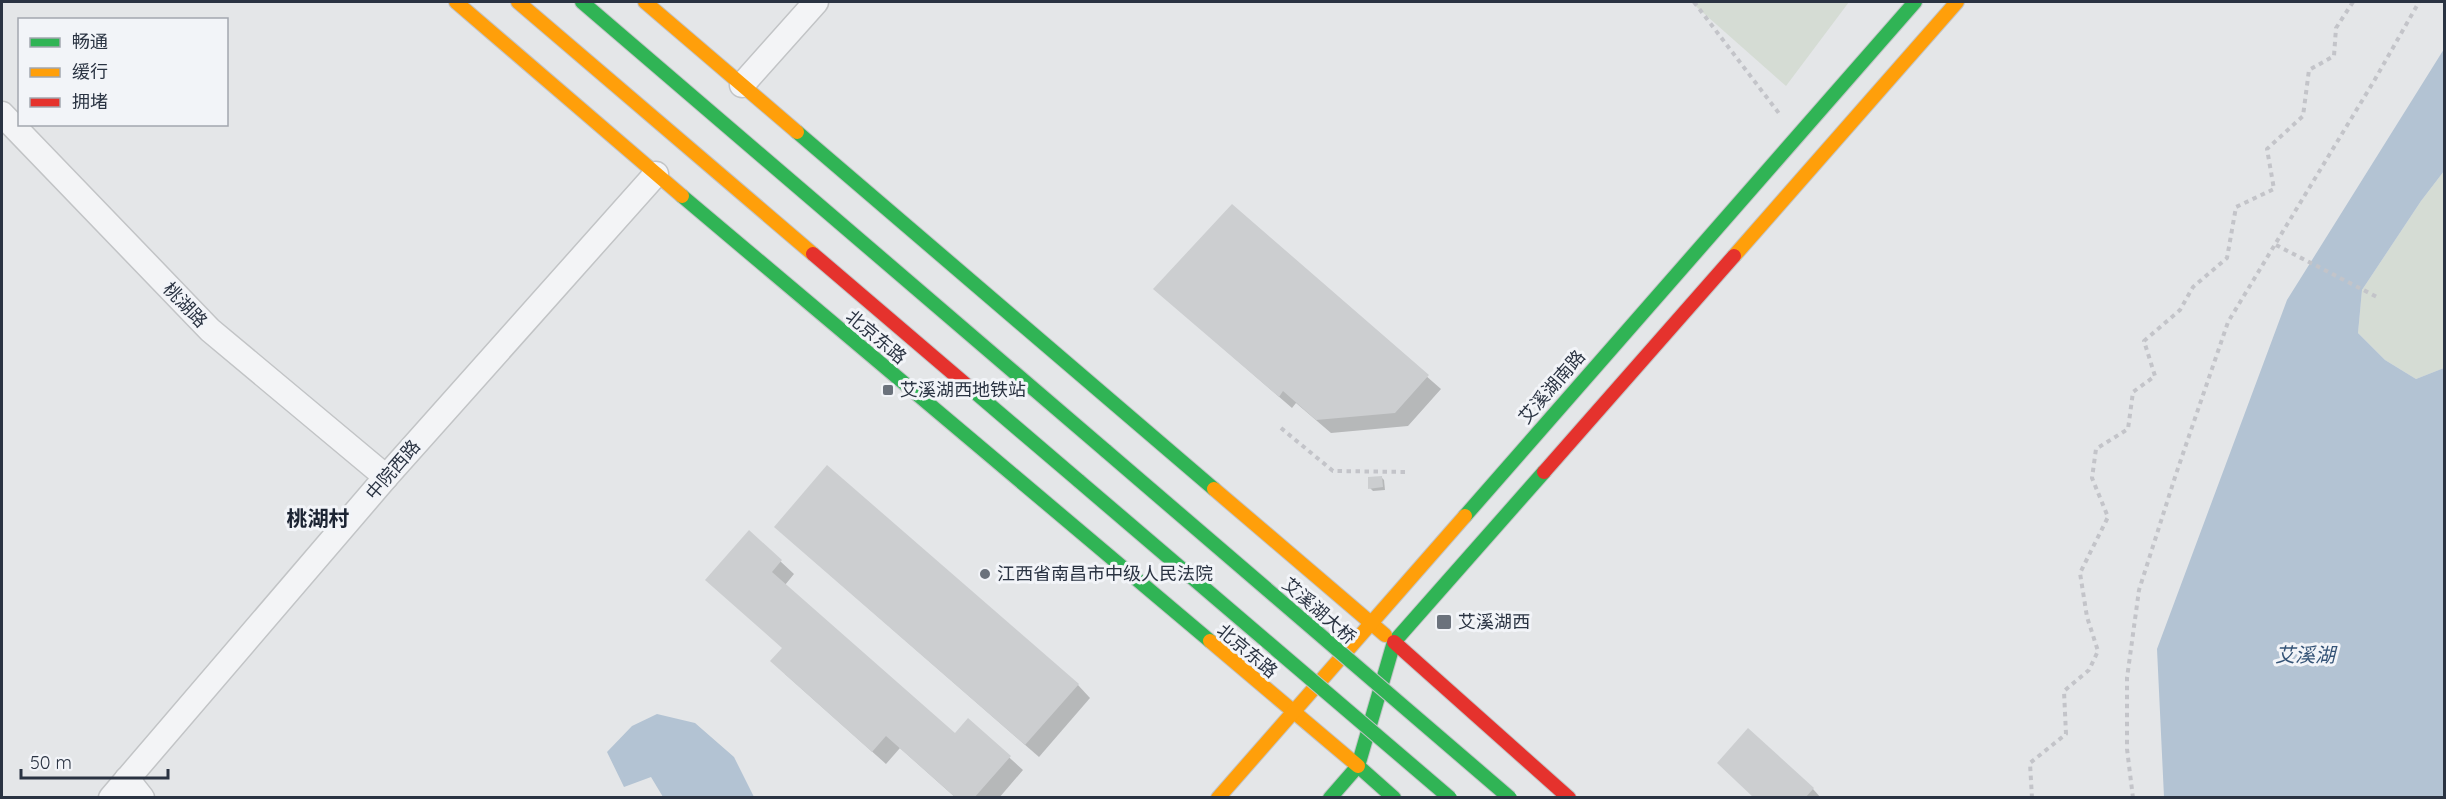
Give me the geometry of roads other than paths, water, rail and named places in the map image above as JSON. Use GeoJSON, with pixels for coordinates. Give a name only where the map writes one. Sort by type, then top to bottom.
{"type":"FeatureCollection","features":[{"type":"Feature","properties":{"kind":"main road","name":"北京东路"},"geometry":{"type":"LineString","coordinates":[[456,2],[1394,798]]}},
{"type":"Feature","properties":{"kind":"main road","name":"北京东路"},"geometry":{"type":"LineString","coordinates":[[518,2],[1450,798]]}},
{"type":"Feature","properties":{"kind":"main road","name":"艾溪湖大桥"},"geometry":{"type":"LineString","coordinates":[[582,2],[1510,798]]}},
{"type":"Feature","properties":{"kind":"main road"},"geometry":{"type":"LineString","coordinates":[[645,2],[1394,642],[1569,798]]}},
{"type":"Feature","properties":{"kind":"main road","name":"艾溪湖南路"},"geometry":{"type":"LineString","coordinates":[[1218,798],[1369,622],[1915,2]]}},
{"type":"Feature","properties":{"kind":"main road"},"geometry":{"type":"LineString","coordinates":[[1330,798],[1358,766],[1394,642],[1957,2]]}},
{"type":"Feature","properties":{"kind":"street"},"geometry":{"type":"LineString","coordinates":[[742,85],[816,2]]}},
{"type":"Feature","properties":{"kind":"street","name":"桃湖路"},"geometry":{"type":"LineString","coordinates":[[2,114],[210,330],[386,477]]}},
{"type":"Feature","properties":{"kind":"street","name":"中院西路"},"geometry":{"type":"LineString","coordinates":[[111,798],[135,788],[386,477],[656,174]]}},
{"type":"Feature","properties":{"kind":"street"},"geometry":{"type":"LineString","coordinates":[[1394,642],[1584,798]]}},
{"type":"Feature","properties":{"kind":"street"},"geometry":{"type":"LineString","coordinates":[[1358,766],[1376,798]]}},
{"type":"Feature","properties":{"kind":"water","name":"艾溪湖"},"geometry":{"type":"Polygon","coordinates":[[[2444,49],[2444,171],[2421,201],[2362,290],[2358,333],[2385,360],[2416,379],[2444,368],[2444,797],[2164,797],[2157,649],[2287,300],[2444,49]]]}},
{"type":"Feature","properties":{"kind":"water"},"geometry":{"type":"Polygon","coordinates":[[[657,714],[695,723],[734,757],[754,797],[663,797],[651,777],[624,787],[607,752],[632,726],[657,714]]]}},
{"type":"Feature","properties":{"kind":"place","name":"艾溪湖西地铁站"},"geometry":{"type":"Point","coordinates":[888,390]}},
{"type":"Feature","properties":{"kind":"place","name":"江西省南昌市中级人民法院"},"geometry":{"type":"Point","coordinates":[985,574]}},
{"type":"Feature","properties":{"kind":"place","name":"艾溪湖西"},"geometry":{"type":"Point","coordinates":[1444,622]}},
{"type":"Feature","properties":{"kind":"district","name":"桃湖村"},"geometry":{"type":"Point","coordinates":[318,519]}}]}
